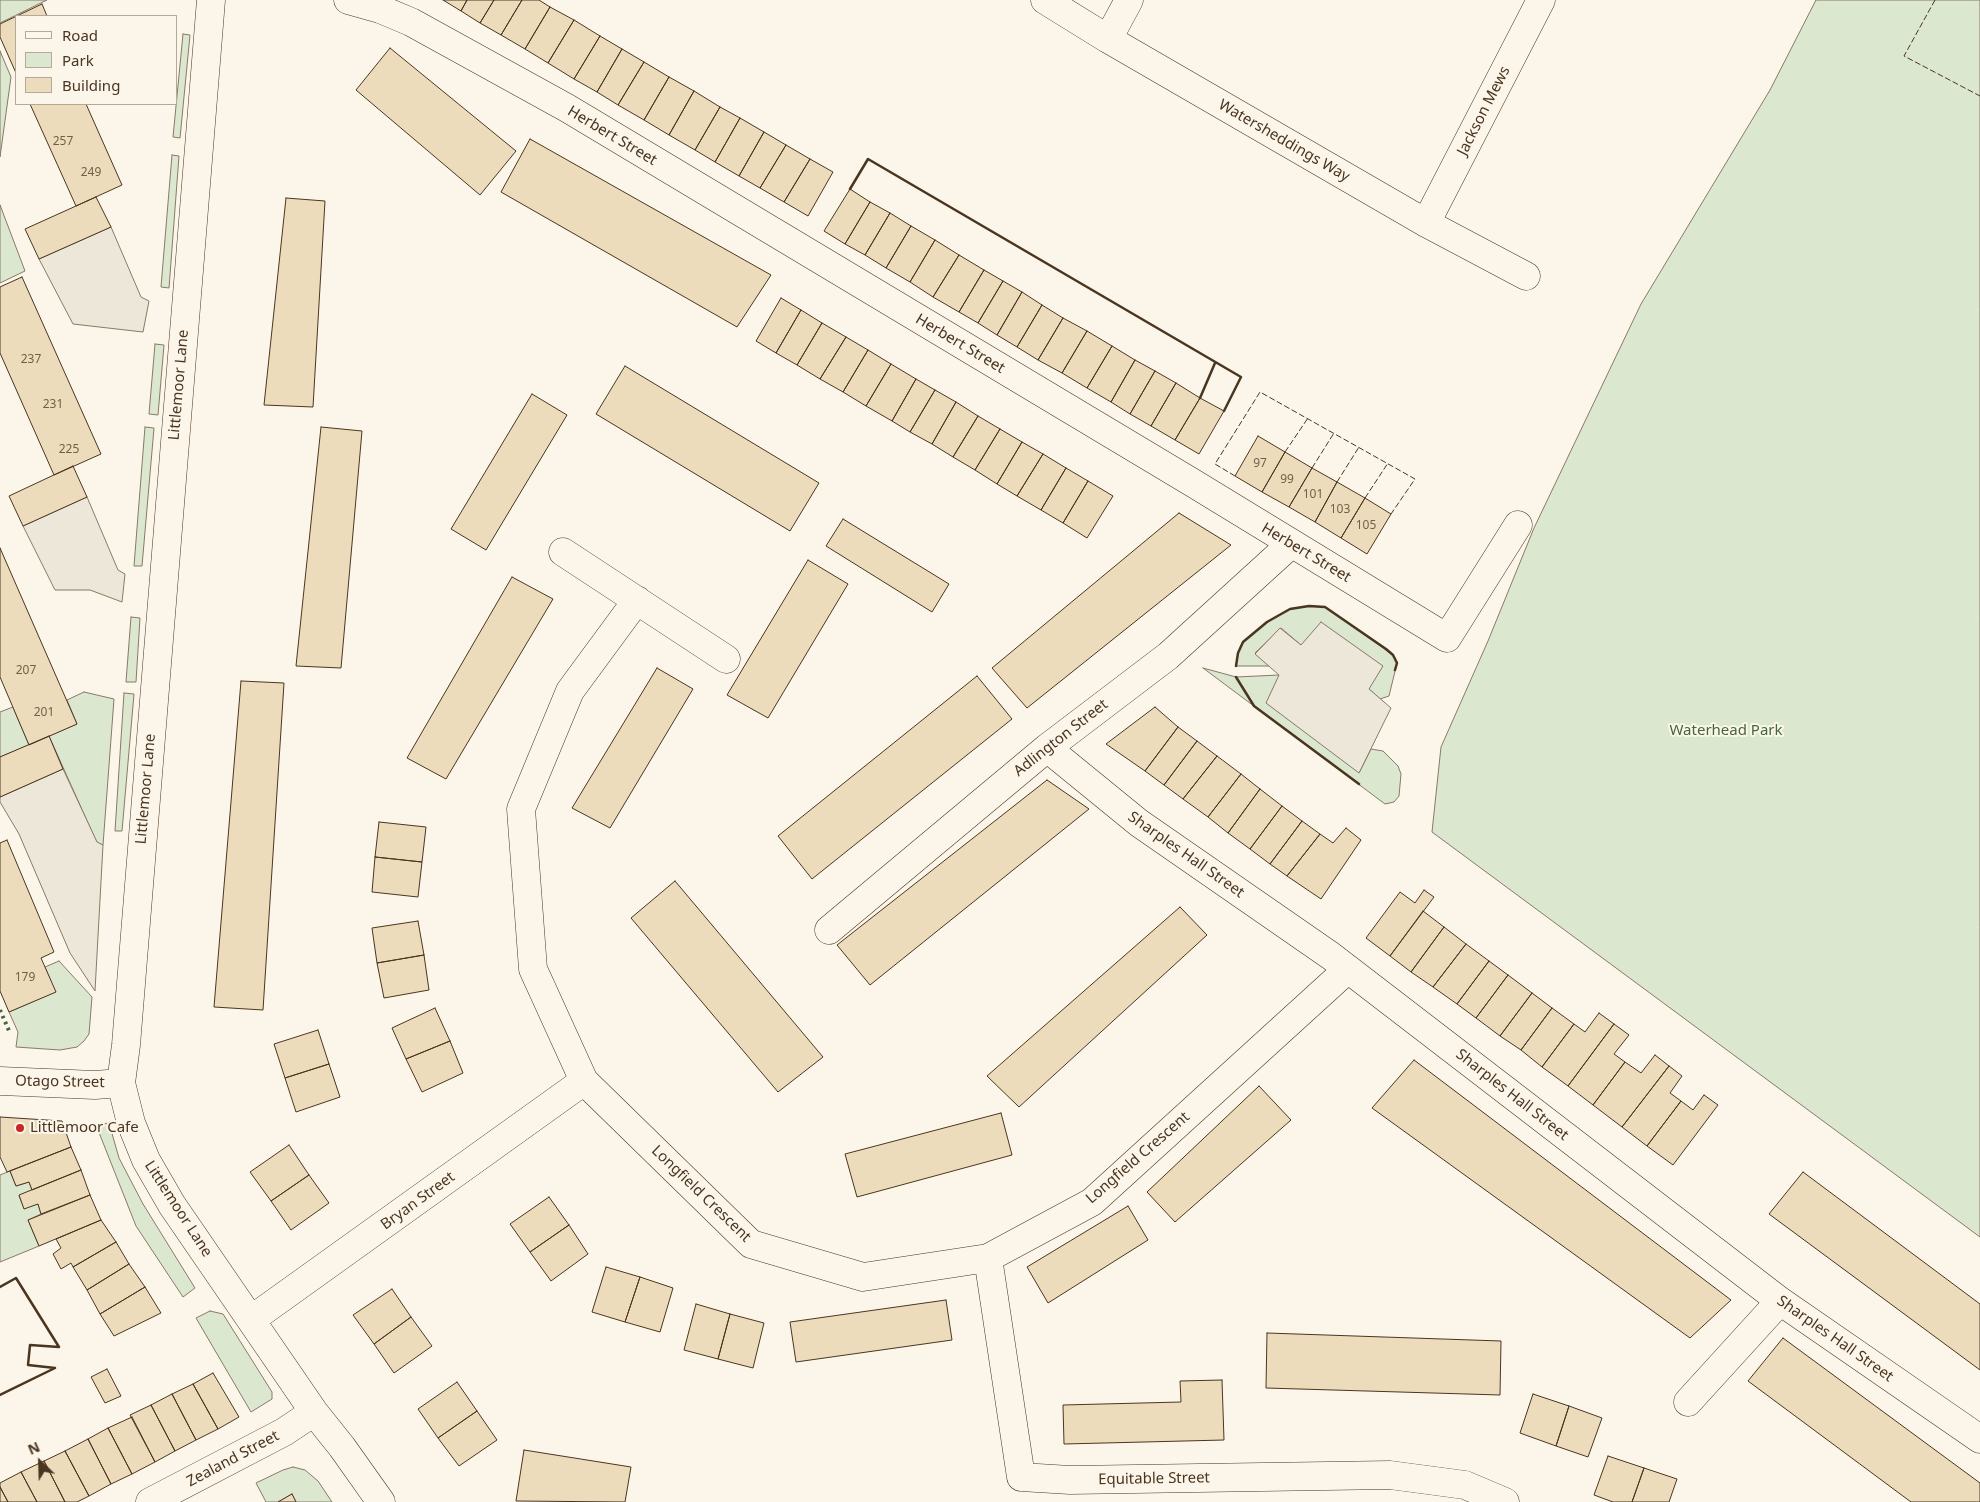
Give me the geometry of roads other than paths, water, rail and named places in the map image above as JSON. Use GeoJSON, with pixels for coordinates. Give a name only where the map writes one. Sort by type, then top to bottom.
{"type":"FeatureCollection","features":[{"type":"Feature","properties":{"kind":"street","name":"Littlemoor Lane"},"geometry":{"type":"LineString","coordinates":[[211,0],[126,1045],[121,1083],[131,1123],[146,1160],[172,1205],[314,1412],[381,1502]]}},
{"type":"Feature","properties":{"kind":"street","name":"Herbert Street"},"geometry":{"type":"LineString","coordinates":[[348,0],[380,9],[411,22],[567,108],[1193,483],[1447,638],[1518,525]]}},
{"type":"Feature","properties":{"kind":"street","name":"Watersheddings Way"},"geometry":{"type":"LineString","coordinates":[[1045,0],[1108,39],[1426,223],[1526,276]]}},
{"type":"Feature","properties":{"kind":"street"},"geometry":{"type":"LineString","coordinates":[[1108,39],[1129,0]]}},
{"type":"Feature","properties":{"kind":"street","name":"Jackson Mews"},"geometry":{"type":"LineString","coordinates":[[1426,223],[1541,0]]}},
{"type":"Feature","properties":{"kind":"street","name":"Adlington Street"},"geometry":{"type":"LineString","coordinates":[[829,930],[1047,748],[1168,656],[1291,544]]}},
{"type":"Feature","properties":{"kind":"street"},"geometry":{"type":"LineString","coordinates":[[563,552],[726,659]]}},
{"type":"Feature","properties":{"kind":"street","name":"Longfield Crescent"},"geometry":{"type":"LineString","coordinates":[[637,600],[570,691],[521,809],[533,969],[584,1081],[751,1244],[863,1277],[988,1258],[1092,1202],[1348,969]]}},
{"type":"Feature","properties":{"kind":"street","name":"Sharples Hall Street"},"geometry":{"type":"LineString","coordinates":[[1047,748],[1139,823],[1348,969],[1780,1302],[1980,1439]]}},
{"type":"Feature","properties":{"kind":"street","name":"Otago Street"},"geometry":{"type":"LineString","coordinates":[[0,1081],[96,1085],[121,1083]]}},
{"type":"Feature","properties":{"kind":"street","name":"Bryan Street"},"geometry":{"type":"LineString","coordinates":[[252,1319],[584,1081]]}},
{"type":"Feature","properties":{"kind":"street","name":"Equitable Street"},"geometry":{"type":"LineString","coordinates":[[988,1258],[1021,1477],[1070,1480],[1390,1475],[1465,1485],[1504,1502]]}},
{"type":"Feature","properties":{"kind":"street"},"geometry":{"type":"LineString","coordinates":[[1688,1402],[1780,1302]]}},
{"type":"Feature","properties":{"kind":"street","name":"Zealand Street"},"geometry":{"type":"LineString","coordinates":[[150,1502],[284,1432],[314,1412]]}},
{"type":"Feature","properties":{"kind":"place","name":"Littlemoor Cafe"},"geometry":{"type":"Point","coordinates":[20,1128]}},
{"type":"Feature","properties":{"kind":"park label","name":"Waterhead Park"},"geometry":{"type":"Point","coordinates":[1726,731]}}]}
